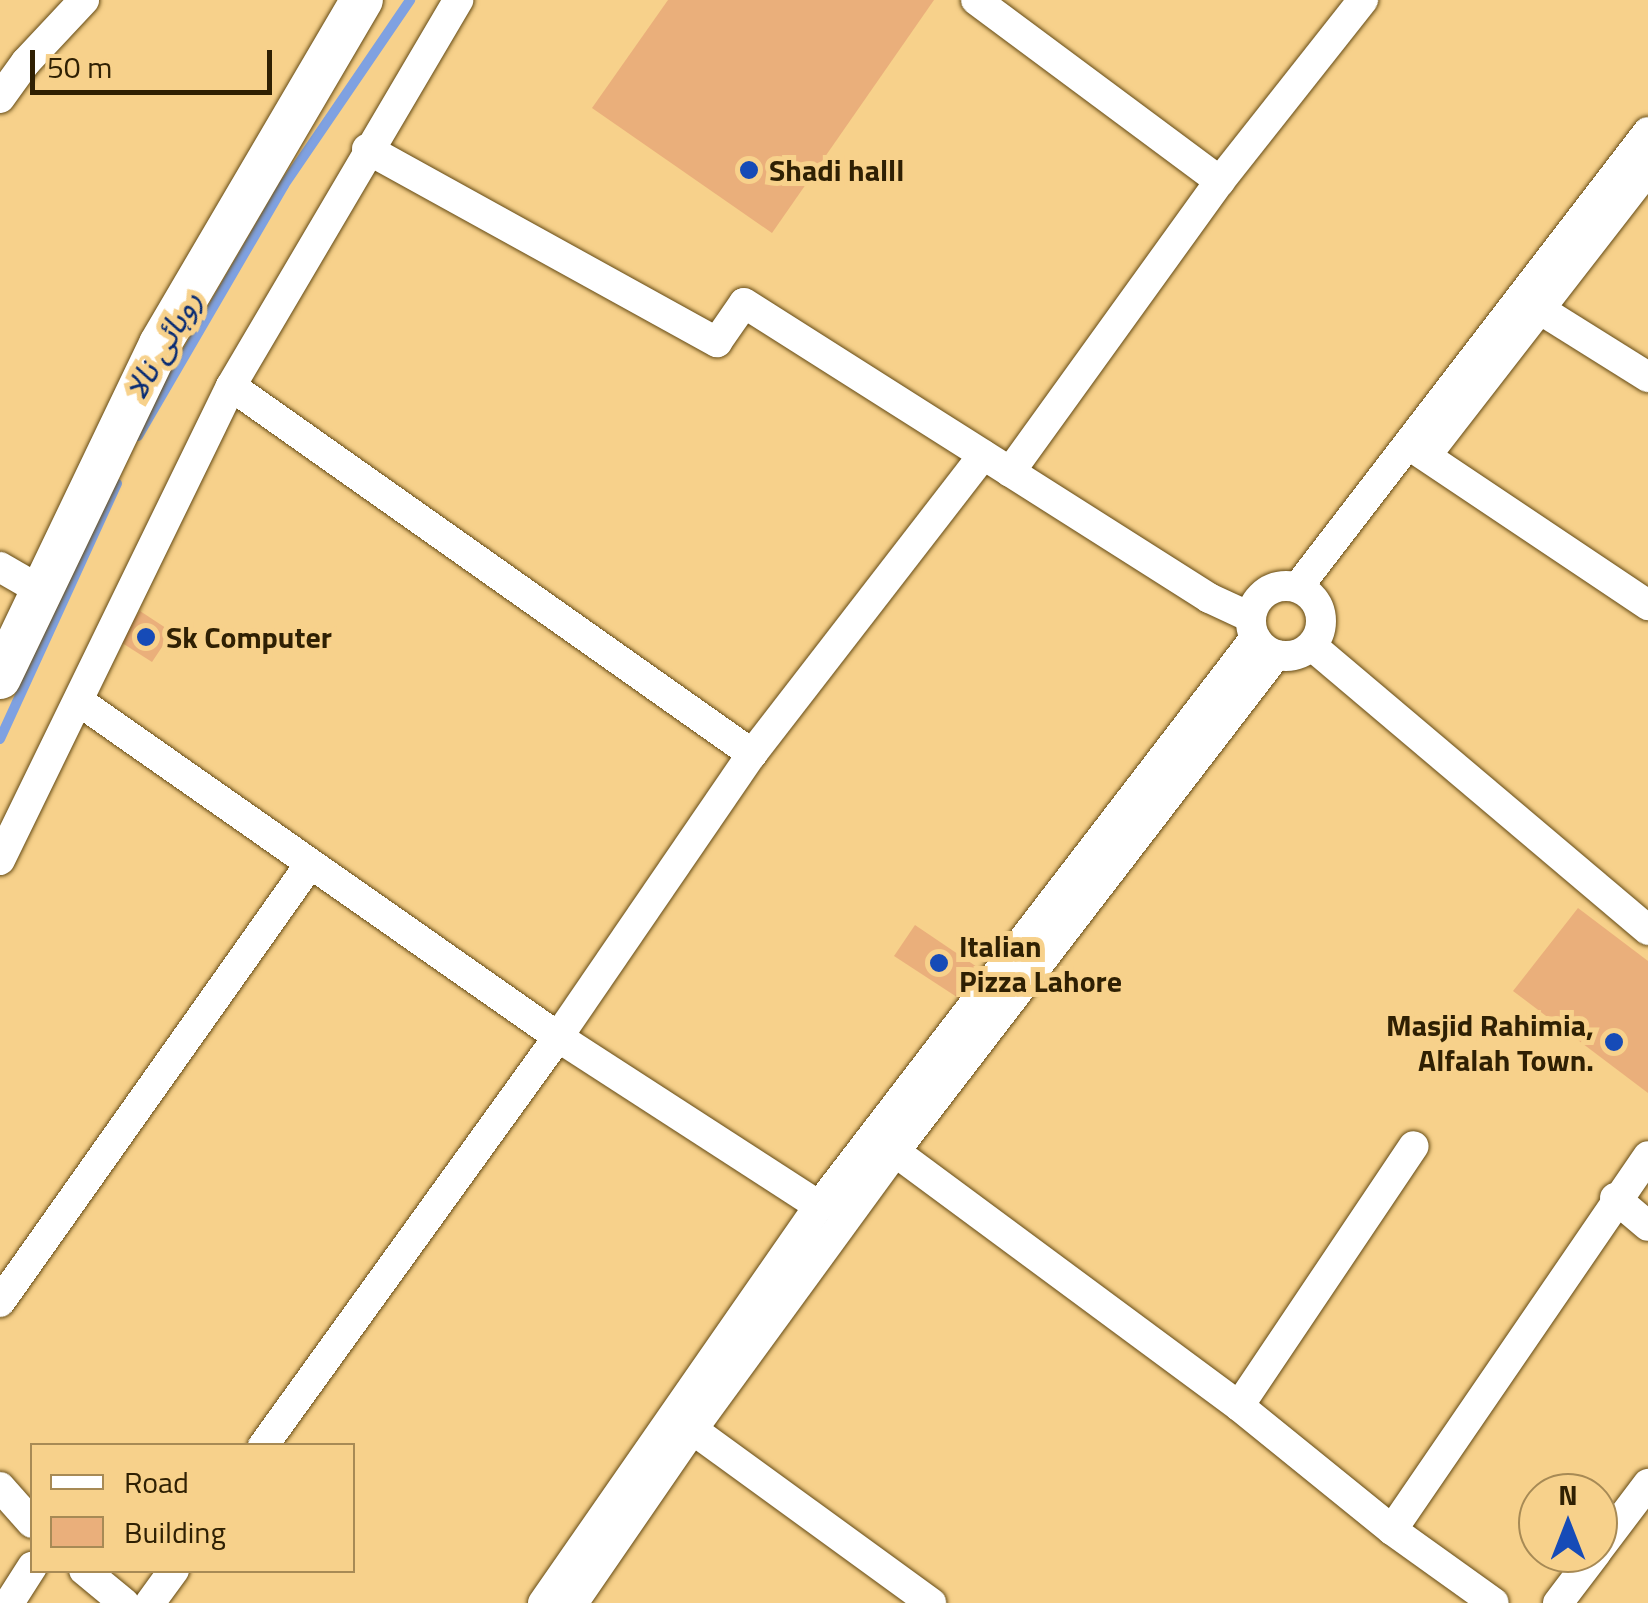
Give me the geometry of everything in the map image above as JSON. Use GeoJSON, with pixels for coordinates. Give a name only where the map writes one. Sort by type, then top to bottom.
{"type":"FeatureCollection","features":[{"type":"Feature","properties":{"kind":"street"},"geometry":{"type":"LineString","coordinates":[[0,98],[26,62],[84,0]]}},
{"type":"Feature","properties":{"kind":"street"},"geometry":{"type":"LineString","coordinates":[[0,678],[160,344],[362,0]]}},
{"type":"Feature","properties":{"kind":"street"},"geometry":{"type":"LineString","coordinates":[[0,860],[231,386],[458,0]]}},
{"type":"Feature","properties":{"kind":"street"},"geometry":{"type":"LineString","coordinates":[[976,0],[1220,181]]}},
{"type":"Feature","properties":{"kind":"street"},"geometry":{"type":"LineString","coordinates":[[1010,472],[1220,181],[1364,0]]}},
{"type":"Feature","properties":{"kind":"street"},"geometry":{"type":"LineString","coordinates":[[1532,304],[1648,132]]}},
{"type":"Feature","properties":{"kind":"street"},"geometry":{"type":"LineString","coordinates":[[367,149],[718,342],[744,303],[1209,598],[1261,637],[1301,653],[1312,646],[1322,622],[1306,593]]}},
{"type":"Feature","properties":{"kind":"street"},"geometry":{"type":"LineString","coordinates":[[1306,593],[1532,304],[1648,170]]}},
{"type":"Feature","properties":{"kind":"street"},"geometry":{"type":"LineString","coordinates":[[1532,304],[1648,377]]}},
{"type":"Feature","properties":{"kind":"street"},"geometry":{"type":"LineString","coordinates":[[231,386],[752,754]]}},
{"type":"Feature","properties":{"kind":"street"},"geometry":{"type":"LineString","coordinates":[[1417,450],[1648,605]]}},
{"type":"Feature","properties":{"kind":"street"},"geometry":{"type":"LineString","coordinates":[[266,1443],[558,1036],[752,754],[983,455]]}},
{"type":"Feature","properties":{"kind":"street"},"geometry":{"type":"LineString","coordinates":[[0,567],[40,590]]}},
{"type":"Feature","properties":{"kind":"street"},"geometry":{"type":"LineString","coordinates":[[543,1603],[682,1422],[1261,637],[1267,591],[1306,593]]}},
{"type":"Feature","properties":{"kind":"street"},"geometry":{"type":"LineString","coordinates":[[1312,646],[1648,930]]}},
{"type":"Feature","properties":{"kind":"street"},"geometry":{"type":"LineString","coordinates":[[80,702],[558,1036],[819,1206]]}},
{"type":"Feature","properties":{"kind":"street"},"geometry":{"type":"LineString","coordinates":[[0,1302],[310,864]]}},
{"type":"Feature","properties":{"kind":"street"},"geometry":{"type":"LineString","coordinates":[[573,1603],[819,1206],[884,1144]]}},
{"type":"Feature","properties":{"kind":"street"},"geometry":{"type":"LineString","coordinates":[[884,1144],[1239,1406],[1392,1530],[1494,1603]]}},
{"type":"Feature","properties":{"kind":"street"},"geometry":{"type":"LineString","coordinates":[[1239,1406],[1414,1146]]}},
{"type":"Feature","properties":{"kind":"street"},"geometry":{"type":"LineString","coordinates":[[1392,1530],[1648,1156]]}},
{"type":"Feature","properties":{"kind":"street"},"geometry":{"type":"LineString","coordinates":[[1616,1198],[1648,1226]]}},
{"type":"Feature","properties":{"kind":"street"},"geometry":{"type":"LineString","coordinates":[[682,1422],[930,1603]]}},
{"type":"Feature","properties":{"kind":"street"},"geometry":{"type":"LineString","coordinates":[[1618,1524],[1648,1484]]}},
{"type":"Feature","properties":{"kind":"street"},"geometry":{"type":"LineString","coordinates":[[0,1487],[30,1522]]}},
{"type":"Feature","properties":{"kind":"street"},"geometry":{"type":"LineString","coordinates":[[8,1603],[30,1570]]}},
{"type":"Feature","properties":{"kind":"street"},"geometry":{"type":"LineString","coordinates":[[88,1573],[124,1603]]}},
{"type":"Feature","properties":{"kind":"street"},"geometry":{"type":"LineString","coordinates":[[150,1603],[172,1573]]}},
{"type":"Feature","properties":{"kind":"street"},"geometry":{"type":"LineString","coordinates":[[1558,1603],[1581,1573]]}},
{"type":"Feature","properties":{"kind":"building","name":"Shadi halll"},"geometry":{"type":"Polygon","coordinates":[[[668,0],[934,0],[772,233],[592,108],[668,0]]]}},
{"type":"Feature","properties":{"kind":"building","name":"Sk Computer"},"geometry":{"type":"Polygon","coordinates":[[[140,611],[172,632],[152,662],[119,641],[140,611]]]}},
{"type":"Feature","properties":{"kind":"building","name":"Masjid Rahimia, Alfalah Town."},"geometry":{"type":"Polygon","coordinates":[[[1578,908],[1648,961],[1648,1093],[1513,991],[1578,908]]]}},
{"type":"Feature","properties":{"kind":"building","name":"Italian Pizza Lahore"},"geometry":{"type":"Polygon","coordinates":[[[915,925],[983,971],[963,1001],[894,956],[915,925]]]}},
{"type":"Feature","properties":{"kind":"waterway","name":"روہائی نالا"},"geometry":{"type":"LineString","coordinates":[[138,436],[284,185],[410,0]]}},
{"type":"Feature","properties":{"kind":"waterway","name":"روہائی نالا"},"geometry":{"type":"LineString","coordinates":[[0,739],[117,483]]}},
{"type":"Feature","properties":{"kind":"place","name":"Shadi halll"},"geometry":{"type":"Point","coordinates":[749,170]}},
{"type":"Feature","properties":{"kind":"place","name":"Sk Computer"},"geometry":{"type":"Point","coordinates":[146,637]}},
{"type":"Feature","properties":{"kind":"place","name":"Italian Pizza Lahore"},"geometry":{"type":"Point","coordinates":[939,963]}},
{"type":"Feature","properties":{"kind":"place","name":"Masjid Rahimia, Alfalah Town."},"geometry":{"type":"Point","coordinates":[1614,1042]}}]}
